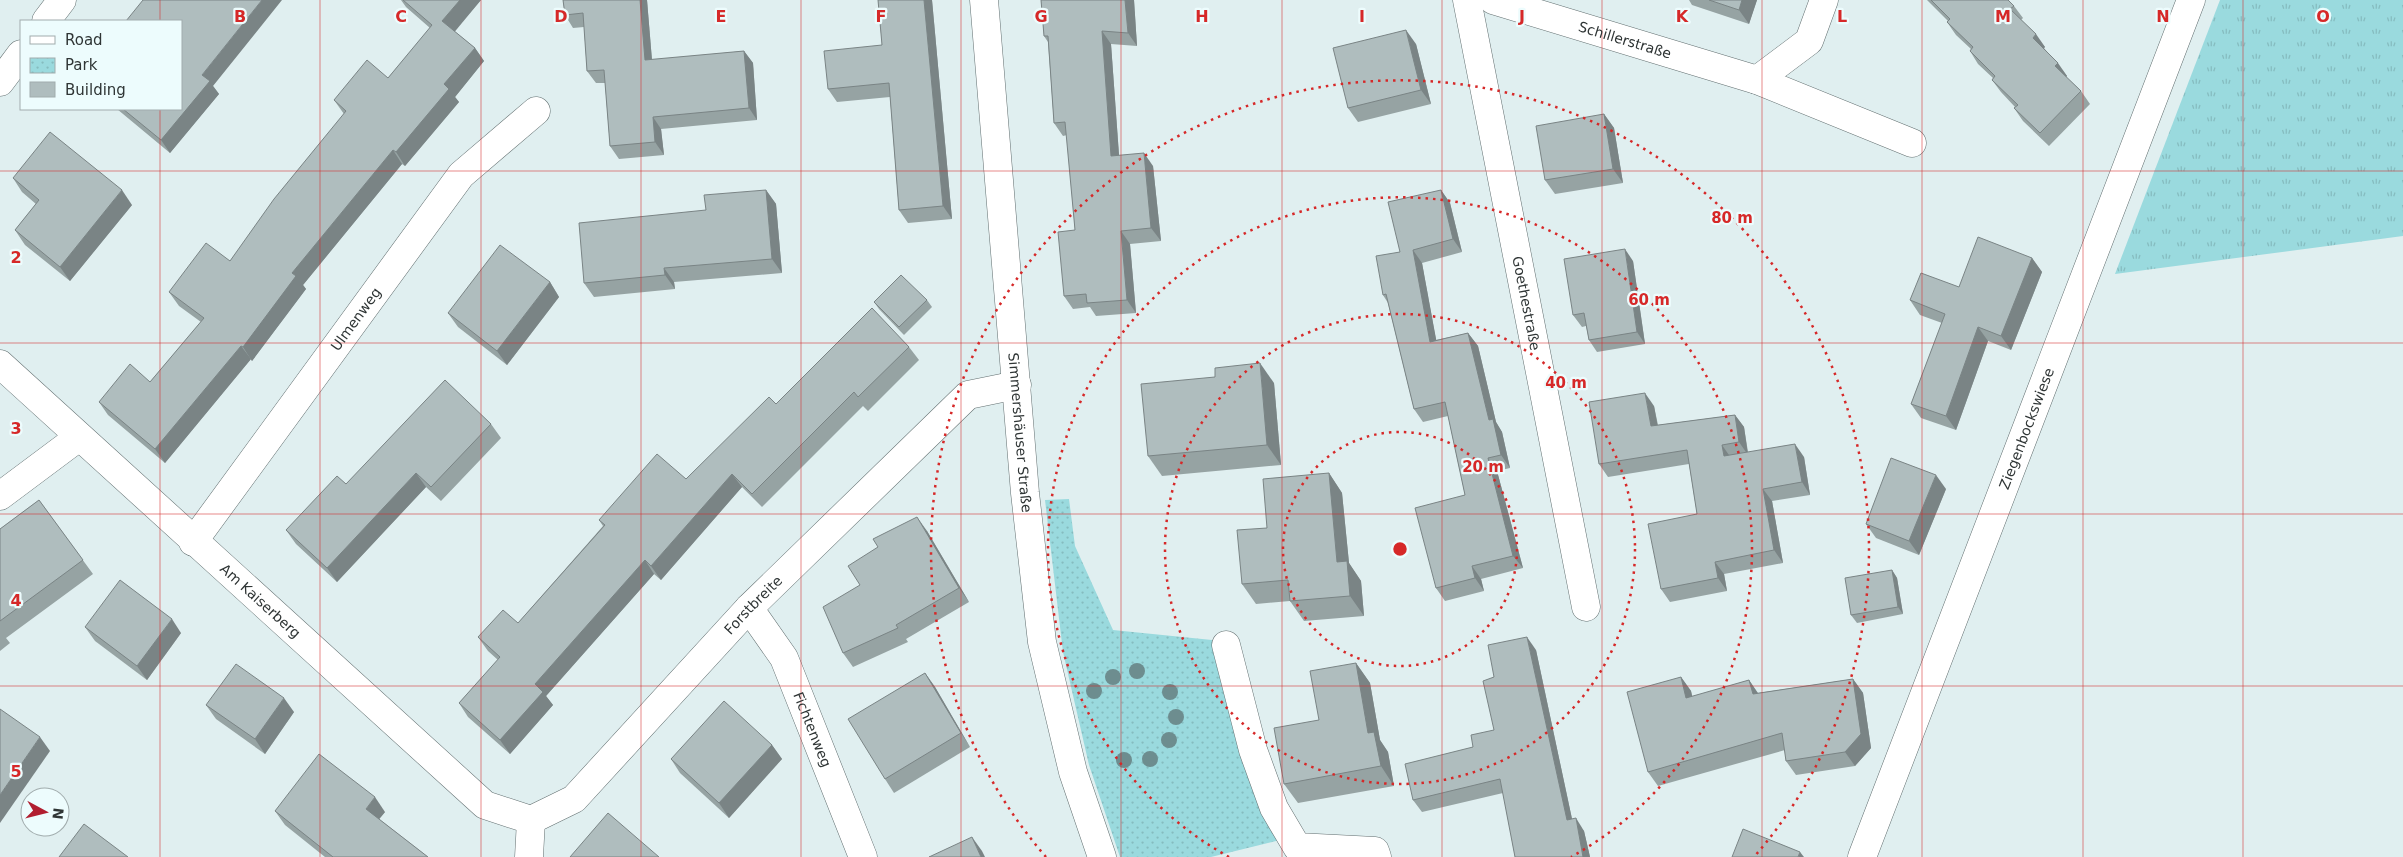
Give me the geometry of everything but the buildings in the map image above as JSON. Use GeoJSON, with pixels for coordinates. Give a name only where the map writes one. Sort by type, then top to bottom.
{"type":"FeatureCollection","features":[{"type":"Feature","properties":{"kind":"street"},"geometry":{"type":"LineString","coordinates":[[47,20],[62,0]]}},
{"type":"Feature","properties":{"kind":"street","name":"Simmershäuser Straße"},"geometry":{"type":"LineString","coordinates":[[984,0],[1025,493],[1042,642],[1073,772],[1102,857]]}},
{"type":"Feature","properties":{"kind":"street","name":"Goethestraße"},"geometry":{"type":"LineString","coordinates":[[1467,0],[1586,607]]}},
{"type":"Feature","properties":{"kind":"street","name":"Schillerstraße"},"geometry":{"type":"LineString","coordinates":[[1493,0],[1757,80],[1912,143]]}},
{"type":"Feature","properties":{"kind":"street"},"geometry":{"type":"LineString","coordinates":[[1757,80],[1809,41],[1824,0]]}},
{"type":"Feature","properties":{"kind":"street","name":"Ziegenbockswiese"},"geometry":{"type":"LineString","coordinates":[[1862,857],[2191,0]]}},
{"type":"Feature","properties":{"kind":"street"},"geometry":{"type":"LineString","coordinates":[[0,82],[20,55]]}},
{"type":"Feature","properties":{"kind":"street","name":"Ulmenweg"},"geometry":{"type":"LineString","coordinates":[[193,542],[461,175],[536,111]]}},
{"type":"Feature","properties":{"kind":"street","name":"Am Kaiserberg"},"geometry":{"type":"LineString","coordinates":[[0,364],[193,542],[485,805],[531,820]]}},
{"type":"Feature","properties":{"kind":"street","name":"Forstbreite"},"geometry":{"type":"LineString","coordinates":[[531,820],[574,799],[749,608],[968,395],[1017,385]]}},
{"type":"Feature","properties":{"kind":"street"},"geometry":{"type":"LineString","coordinates":[[0,496],[79,437]]}},
{"type":"Feature","properties":{"kind":"street","name":"Fichtenweg"},"geometry":{"type":"LineString","coordinates":[[749,608],[784,658],[863,857]]}},
{"type":"Feature","properties":{"kind":"street"},"geometry":{"type":"LineString","coordinates":[[1226,645],[1253,750],[1274,808],[1297,847],[1376,854]]}},
{"type":"Feature","properties":{"kind":"street"},"geometry":{"type":"LineString","coordinates":[[530,857],[531,820]]}},
{"type":"Feature","properties":{"kind":"green space"},"geometry":{"type":"Polygon","coordinates":[[[2220,0],[2403,0],[2403,236],[2115,274],[2220,0]]]}},
{"type":"Feature","properties":{"kind":"green space"},"geometry":{"type":"Polygon","coordinates":[[[1069,499],[1075,546],[1113,630],[1212,640],[1245,754],[1280,840],[1211,857],[1120,857],[1089,765],[1063,652],[1045,500],[1069,499]]]}}]}
